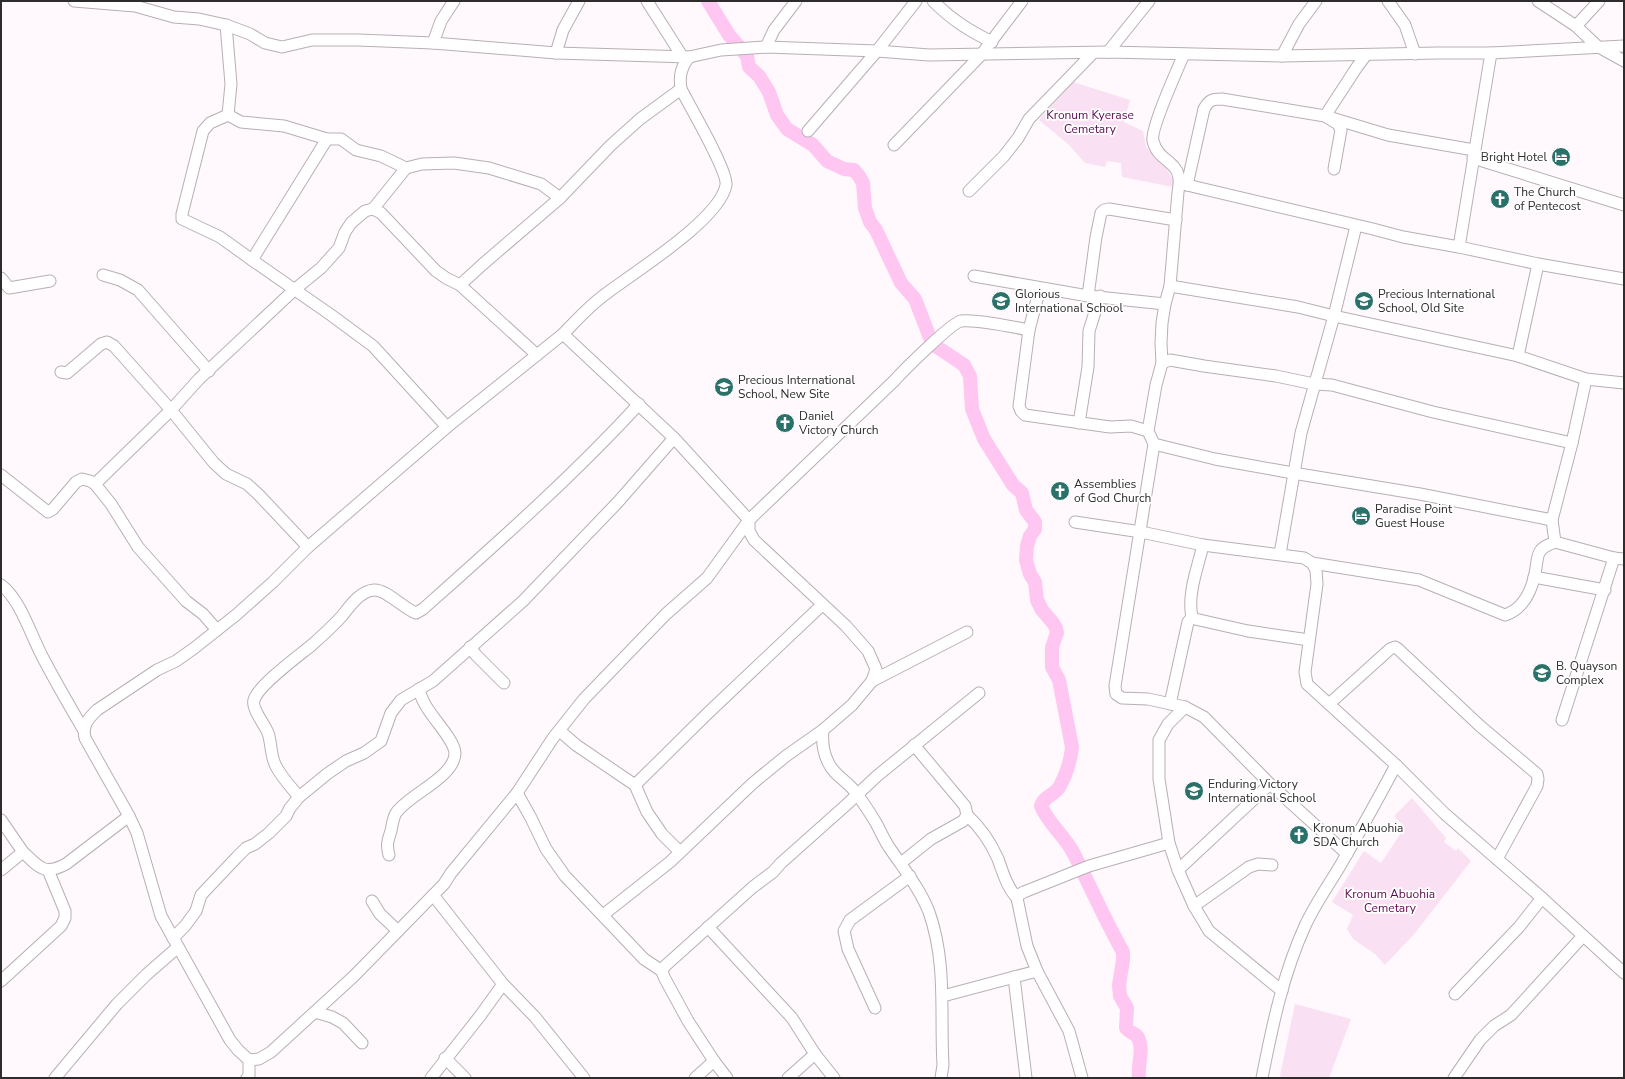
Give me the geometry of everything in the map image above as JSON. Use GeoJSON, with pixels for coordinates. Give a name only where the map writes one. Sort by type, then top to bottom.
{"type":"FeatureCollection","features":[{"type":"Feature","properties":{"kind":"street"},"geometry":{"type":"LineString","coordinates":[[75,1],[135,6],[174,17],[199,19],[226,25],[250,34],[265,43],[282,46],[312,40],[358,40],[433,43],[556,53],[686,57],[721,50],[766,47],[877,51],[929,56],[1108,52],[1282,56],[1491,53],[1597,46],[1624,46]]}},
{"type":"Feature","properties":{"kind":"street"},"geometry":{"type":"LineString","coordinates":[[433,43],[441,22],[454,1]]}},
{"type":"Feature","properties":{"kind":"street"},"geometry":{"type":"LineString","coordinates":[[556,53],[562,30],[579,1]]}},
{"type":"Feature","properties":{"kind":"street"},"geometry":{"type":"LineString","coordinates":[[647,1],[686,57]]}},
{"type":"Feature","properties":{"kind":"street"},"geometry":{"type":"LineString","coordinates":[[766,47],[774,30],[796,1]]}},
{"type":"Feature","properties":{"kind":"street"},"geometry":{"type":"LineString","coordinates":[[808,131],[877,51],[916,1]]}},
{"type":"Feature","properties":{"kind":"street"},"geometry":{"type":"LineString","coordinates":[[933,1],[968,30],[992,42]]}},
{"type":"Feature","properties":{"kind":"street"},"geometry":{"type":"LineString","coordinates":[[894,145],[981,55],[1022,1]]}},
{"type":"Feature","properties":{"kind":"street"},"geometry":{"type":"LineString","coordinates":[[1108,52],[1149,1]]}},
{"type":"Feature","properties":{"kind":"street"},"geometry":{"type":"LineString","coordinates":[[1282,56],[1299,24],[1316,1]]}},
{"type":"Feature","properties":{"kind":"street"},"geometry":{"type":"LineString","coordinates":[[1388,1],[1405,25],[1415,54]]}},
{"type":"Feature","properties":{"kind":"street"},"geometry":{"type":"LineString","coordinates":[[1538,1],[1576,26],[1597,46],[1624,61]]}},
{"type":"Feature","properties":{"kind":"street"},"geometry":{"type":"LineString","coordinates":[[1576,26],[1599,1]]}},
{"type":"Feature","properties":{"kind":"street"},"geometry":{"type":"LineString","coordinates":[[226,25],[231,84],[228,114]]}},
{"type":"Feature","properties":{"kind":"street"},"geometry":{"type":"LineString","coordinates":[[969,191],[1004,156],[1018,138],[1030,118],[1093,53]]}},
{"type":"Feature","properties":{"kind":"street"},"geometry":{"type":"LineString","coordinates":[[1459,247],[1473,154],[1491,53]]}},
{"type":"Feature","properties":{"kind":"street"},"geometry":{"type":"LineString","coordinates":[[1184,54],[1156,125],[1152,140],[1157,150],[1177,169],[1184,183],[1403,238],[1459,247],[1538,264],[1624,279]]}},
{"type":"Feature","properties":{"kind":"street"},"geometry":{"type":"LineString","coordinates":[[1326,116],[1356,67],[1366,55]]}},
{"type":"Feature","properties":{"kind":"street"},"geometry":{"type":"LineString","coordinates":[[83,729],[88,719],[97,710],[158,670],[176,661],[217,630],[273,582],[308,547],[447,427],[563,334],[602,296],[651,262],[697,226],[720,200],[726,185],[720,165],[680,89],[679,80],[682,66],[686,57]]}},
{"type":"Feature","properties":{"kind":"street"},"geometry":{"type":"LineString","coordinates":[[460,285],[560,198],[612,144],[640,119],[680,89]]}},
{"type":"Feature","properties":{"kind":"street"},"geometry":{"type":"LineString","coordinates":[[1347,854],[1270,784],[1204,716],[1185,707],[1148,699],[1122,698],[1116,694],[1115,686],[1154,444],[1148,431],[1156,385],[1162,363],[1161,343],[1165,304],[1170,286],[1176,220],[1184,183],[1204,109],[1207,103],[1212,99],[1222,99],[1326,116],[1388,135],[1473,154],[1624,205]]}},
{"type":"Feature","properties":{"kind":"street"},"geometry":{"type":"LineString","coordinates":[[228,114],[241,122],[284,126],[327,139],[341,139],[356,150],[381,156],[406,168]]}},
{"type":"Feature","properties":{"kind":"street"},"geometry":{"type":"LineString","coordinates":[[228,114],[210,123],[203,131],[182,219],[220,237],[373,346],[447,427]]}},
{"type":"Feature","properties":{"kind":"street"},"geometry":{"type":"LineString","coordinates":[[1326,116],[1338,124],[1341,130],[1334,169]]}},
{"type":"Feature","properties":{"kind":"street"},"geometry":{"type":"LineString","coordinates":[[252,260],[327,139]]}},
{"type":"Feature","properties":{"kind":"street"},"geometry":{"type":"LineString","coordinates":[[96,484],[171,410],[200,379],[294,290],[321,268],[339,248],[345,232],[351,223],[365,211],[373,209],[406,168],[422,164],[454,163],[489,168],[541,184],[560,198]]}},
{"type":"Feature","properties":{"kind":"street"},"geometry":{"type":"LineString","coordinates":[[373,209],[381,213],[436,271],[460,285],[537,355]]}},
{"type":"Feature","properties":{"kind":"street"},"geometry":{"type":"LineString","coordinates":[[1088,296],[1096,237],[1101,213],[1104,210],[1109,209],[1176,220]]}},
{"type":"Feature","properties":{"kind":"street"},"geometry":{"type":"LineString","coordinates":[[1280,554],[1300,433],[1334,316],[1356,226]]}},
{"type":"Feature","properties":{"kind":"street"},"geometry":{"type":"LineString","coordinates":[[1518,356],[1538,264]]}},
{"type":"Feature","properties":{"kind":"street"},"geometry":{"type":"LineString","coordinates":[[103,275],[120,280],[138,290],[209,371]]}},
{"type":"Feature","properties":{"kind":"street"},"geometry":{"type":"LineString","coordinates":[[974,276],[1088,296],[1100,296],[1165,304]]}},
{"type":"Feature","properties":{"kind":"street"},"geometry":{"type":"LineString","coordinates":[[1,278],[9,288],[50,281]]}},
{"type":"Feature","properties":{"kind":"street"},"geometry":{"type":"LineString","coordinates":[[1170,286],[1298,306],[1334,316],[1518,356],[1586,379],[1624,384]]}},
{"type":"Feature","properties":{"kind":"street"},"geometry":{"type":"LineString","coordinates":[[1040,288],[1029,330],[1019,406],[1021,411],[1025,414],[1079,423],[1110,427],[1131,426],[1148,431]]}},
{"type":"Feature","properties":{"kind":"street"},"geometry":{"type":"LineString","coordinates":[[1079,423],[1088,367],[1089,331],[1100,296]]}},
{"type":"Feature","properties":{"kind":"street"},"geometry":{"type":"LineString","coordinates":[[249,1060],[259,1059],[271,1052],[354,976],[444,884],[451,873],[516,793],[553,738],[584,699],[666,614],[707,578],[749,520],[948,330],[960,322],[986,322],[1029,330]]}},
{"type":"Feature","properties":{"kind":"street"},"geometry":{"type":"LineString","coordinates":[[563,334],[674,438],[749,520],[749,532],[754,540],[846,626],[868,652],[876,669],[872,681],[852,705],[823,730],[786,756],[753,783],[665,866],[602,915]]}},
{"type":"Feature","properties":{"kind":"street"},"geometry":{"type":"LineString","coordinates":[[61,372],[67,373],[101,344],[107,342],[114,346],[171,410],[214,463],[226,474],[247,484],[308,547]]}},
{"type":"Feature","properties":{"kind":"street"},"geometry":{"type":"LineString","coordinates":[[1162,363],[1170,360],[1276,376],[1314,384],[1332,385],[1433,412],[1572,443]]}},
{"type":"Feature","properties":{"kind":"street"},"geometry":{"type":"LineString","coordinates":[[1555,542],[1552,520],[1572,443],[1586,379]]}},
{"type":"Feature","properties":{"kind":"street"},"geometry":{"type":"LineString","coordinates":[[299,797],[274,763],[268,734],[254,707],[254,700],[262,687],[314,643],[354,602],[366,592],[376,590],[392,597],[410,611],[416,613],[423,609],[513,529],[596,450],[639,404]]}},
{"type":"Feature","properties":{"kind":"street"},"geometry":{"type":"LineString","coordinates":[[55,1078],[117,1004],[176,942],[196,911],[201,896],[212,883],[246,848],[255,844],[269,833],[286,816],[290,808],[299,797],[327,774],[346,761],[364,753],[381,741],[392,713],[401,700],[433,681],[523,601],[618,502],[674,438]]}},
{"type":"Feature","properties":{"kind":"street"},"geometry":{"type":"LineString","coordinates":[[1154,444],[1215,459],[1293,474],[1420,494],[1552,520]]}},
{"type":"Feature","properties":{"kind":"street"},"geometry":{"type":"LineString","coordinates":[[1,475],[48,512],[53,510],[76,482],[82,479],[96,484],[111,504],[138,547],[186,601],[203,614],[217,630]]}},
{"type":"Feature","properties":{"kind":"street"},"geometry":{"type":"LineString","coordinates":[[1075,522],[1141,532],[1203,545],[1304,558],[1312,563],[1419,580],[1497,613],[1506,615],[1511,613],[1527,598],[1534,577],[1540,550],[1555,542],[1619,559],[1605,590],[1562,720]]}},
{"type":"Feature","properties":{"kind":"street"},"geometry":{"type":"LineString","coordinates":[[1203,545],[1194,582],[1190,610],[1192,617],[1195,619],[1248,631],[1309,640]]}},
{"type":"Feature","properties":{"kind":"street"},"geometry":{"type":"LineString","coordinates":[[1312,563],[1316,570],[1317,584],[1305,672],[1307,684],[1396,765],[1445,814],[1542,898],[1624,973]]}},
{"type":"Feature","properties":{"kind":"street"},"geometry":{"type":"LineString","coordinates":[[1534,577],[1605,590]]}},
{"type":"Feature","properties":{"kind":"street"},"geometry":{"type":"LineString","coordinates":[[1,585],[7,589],[16,603],[43,658],[83,729],[85,738],[129,816],[137,833],[161,916],[230,1040],[249,1060],[249,1076],[247,1078]]}},
{"type":"Feature","properties":{"kind":"street"},"geometry":{"type":"LineString","coordinates":[[635,785],[708,713],[822,605]]}},
{"type":"Feature","properties":{"kind":"street"},"geometry":{"type":"LineString","coordinates":[[1170,704],[1188,622],[1192,617]]}},
{"type":"Feature","properties":{"kind":"street"},"geometry":{"type":"LineString","coordinates":[[872,681],[968,632]]}},
{"type":"Feature","properties":{"kind":"street"},"geometry":{"type":"LineString","coordinates":[[470,647],[504,683]]}},
{"type":"Feature","properties":{"kind":"street"},"geometry":{"type":"LineString","coordinates":[[1329,704],[1390,649],[1395,647],[1480,726],[1537,774],[1537,786],[1497,859]]}},
{"type":"Feature","properties":{"kind":"street"},"geometry":{"type":"LineString","coordinates":[[389,855],[386,845],[396,814],[413,797],[431,786],[450,766],[455,753],[451,743],[442,729],[428,711],[421,698],[419,689]]}},
{"type":"Feature","properties":{"kind":"street"},"geometry":{"type":"LineString","coordinates":[[662,971],[665,966],[753,887],[772,872],[781,862],[857,794],[914,745],[979,693]]}},
{"type":"Feature","properties":{"kind":"street"},"geometry":{"type":"LineString","coordinates":[[1185,707],[1168,724],[1159,740],[1159,779],[1169,843],[1178,870],[1194,906],[1209,932],[1282,991]]}},
{"type":"Feature","properties":{"kind":"street"},"geometry":{"type":"LineString","coordinates":[[823,730],[822,738],[828,762],[834,773],[851,786],[857,794],[890,849],[910,876],[928,910],[934,928],[942,974],[943,1065],[941,1078]]}},
{"type":"Feature","properties":{"kind":"street"},"geometry":{"type":"LineString","coordinates":[[560,731],[576,745],[635,785],[647,812],[662,834],[680,852]]}},
{"type":"Feature","properties":{"kind":"street"},"geometry":{"type":"LineString","coordinates":[[914,745],[965,806],[967,815],[976,823],[997,857],[1006,881],[1017,898],[1027,946],[1037,971],[1068,1031],[1082,1078]]}},
{"type":"Feature","properties":{"kind":"street"},"geometry":{"type":"LineString","coordinates":[[1262,1078],[1282,991],[1305,926],[1396,765]]}},
{"type":"Feature","properties":{"kind":"street"},"geometry":{"type":"LineString","coordinates":[[1178,870],[1270,784]]}},
{"type":"Feature","properties":{"kind":"street"},"geometry":{"type":"LineString","coordinates":[[516,793],[531,818],[546,849],[565,876],[644,959],[662,971],[688,1021],[727,1078]]}},
{"type":"Feature","properties":{"kind":"street"},"geometry":{"type":"LineString","coordinates":[[901,863],[930,839],[963,821],[967,815]]}},
{"type":"Feature","properties":{"kind":"street"},"geometry":{"type":"LineString","coordinates":[[1,820],[23,852],[40,868],[48,870],[57,869],[66,864],[129,816]]}},
{"type":"Feature","properties":{"kind":"street"},"geometry":{"type":"LineString","coordinates":[[1017,898],[1024,892],[1089,866],[1169,843]]}},
{"type":"Feature","properties":{"kind":"street"},"geometry":{"type":"LineString","coordinates":[[1,870],[23,852]]}},
{"type":"Feature","properties":{"kind":"street"},"geometry":{"type":"LineString","coordinates":[[1194,906],[1249,867],[1258,864],[1272,865]]}},
{"type":"Feature","properties":{"kind":"street"},"geometry":{"type":"LineString","coordinates":[[1,981],[61,926],[65,911],[48,870]]}},
{"type":"Feature","properties":{"kind":"street"},"geometry":{"type":"LineString","coordinates":[[875,1008],[848,949],[844,931],[850,920],[910,876]]}},
{"type":"Feature","properties":{"kind":"street"},"geometry":{"type":"LineString","coordinates":[[433,895],[503,984],[535,1017],[584,1078]]}},
{"type":"Feature","properties":{"kind":"street"},"geometry":{"type":"LineString","coordinates":[[1456,994],[1519,927],[1542,898]]}},
{"type":"Feature","properties":{"kind":"street"},"geometry":{"type":"LineString","coordinates":[[372,900],[380,914],[398,931]]}},
{"type":"Feature","properties":{"kind":"street"},"geometry":{"type":"LineString","coordinates":[[708,927],[792,1018],[815,1054],[834,1078]]}},
{"type":"Feature","properties":{"kind":"street"},"geometry":{"type":"LineString","coordinates":[[1454,1078],[1480,1040],[1494,1026],[1511,1015],[1583,936]]}},
{"type":"Feature","properties":{"kind":"street"},"geometry":{"type":"LineString","coordinates":[[943,996],[1037,971]]}},
{"type":"Feature","properties":{"kind":"street"},"geometry":{"type":"LineString","coordinates":[[1014,977],[1026,1078]]}},
{"type":"Feature","properties":{"kind":"street"},"geometry":{"type":"LineString","coordinates":[[431,1078],[503,984]]}},
{"type":"Feature","properties":{"kind":"street"},"geometry":{"type":"LineString","coordinates":[[315,1012],[343,1023],[362,1043]]}},
{"type":"Feature","properties":{"kind":"street"},"geometry":{"type":"LineString","coordinates":[[788,1078],[815,1054]]}},
{"type":"Feature","properties":{"kind":"street"},"geometry":{"type":"LineString","coordinates":[[445,1058],[465,1078]]}},
{"type":"Feature","properties":{"kind":"street"},"geometry":{"type":"LineString","coordinates":[[695,1078],[714,1060]]}},
{"type":"Feature","properties":{"kind":"green space","name":"Kronum Kyerase Cemetary"},"geometry":{"type":"Polygon","coordinates":[[[1073,82],[1130,100],[1124,122],[1143,131],[1146,147],[1165,166],[1178,188],[1122,177],[1121,163],[1107,161],[1105,167],[1085,163],[1069,145],[1039,120],[1073,82]]]}},
{"type":"Feature","properties":{"kind":"green space","name":"Kronum Abuohia Cemetary"},"geometry":{"type":"Polygon","coordinates":[[[1412,798],[1446,838],[1444,842],[1456,851],[1458,848],[1471,861],[1415,933],[1385,965],[1375,954],[1353,939],[1347,929],[1353,915],[1332,902],[1364,851],[1381,863],[1405,827],[1394,816],[1412,798]]]}},
{"type":"Feature","properties":{"kind":"green space"},"geometry":{"type":"Polygon","coordinates":[[[1295,1004],[1351,1019],[1329,1078],[1287,1078],[1280,1076],[1295,1004]]]}},
{"type":"Feature","properties":{"kind":"waterway"},"geometry":{"type":"LineString","coordinates":[[708,1],[729,35],[747,56],[749,67],[759,76],[769,92],[777,115],[787,129],[813,145],[827,161],[844,169],[854,170],[859,176],[863,183],[865,208],[870,222],[876,230],[901,283],[915,299],[932,343],[964,365],[970,376],[972,409],[984,439],[1013,485],[1022,493],[1026,510],[1035,522],[1035,529],[1030,536],[1027,546],[1026,560],[1030,574],[1035,582],[1037,600],[1042,610],[1056,628],[1057,633],[1052,647],[1052,667],[1059,680],[1072,747],[1068,767],[1060,786],[1042,803],[1041,806],[1048,819],[1074,854],[1123,952],[1119,985],[1120,996],[1127,1008],[1126,1028],[1137,1036],[1139,1041],[1141,1051],[1139,1078]]}},
{"type":"Feature","properties":{"kind":"place","name":"Bright Hotel"},"geometry":{"type":"Point","coordinates":[1561,157]}},
{"type":"Feature","properties":{"kind":"place","name":"The Church of Pentecost"},"geometry":{"type":"Point","coordinates":[1500,199]}},
{"type":"Feature","properties":{"kind":"place","name":"Glorious International School"},"geometry":{"type":"Point","coordinates":[1001,301]}},
{"type":"Feature","properties":{"kind":"place","name":"Precious International School, Old Site"},"geometry":{"type":"Point","coordinates":[1364,301]}},
{"type":"Feature","properties":{"kind":"place","name":"Precious International School, New Site"},"geometry":{"type":"Point","coordinates":[724,387]}},
{"type":"Feature","properties":{"kind":"place","name":"Daniel Victory Church"},"geometry":{"type":"Point","coordinates":[785,423]}},
{"type":"Feature","properties":{"kind":"place","name":"Assemblies of God Church"},"geometry":{"type":"Point","coordinates":[1060,491]}},
{"type":"Feature","properties":{"kind":"place","name":"Paradise Point Guest House"},"geometry":{"type":"Point","coordinates":[1361,516]}},
{"type":"Feature","properties":{"kind":"place","name":"B. Quayson Complex"},"geometry":{"type":"Point","coordinates":[1542,673]}},
{"type":"Feature","properties":{"kind":"place","name":"Enduring Victory International School"},"geometry":{"type":"Point","coordinates":[1194,791]}},
{"type":"Feature","properties":{"kind":"place","name":"Kronum Abuohia SDA Church"},"geometry":{"type":"Point","coordinates":[1299,835]}}]}
